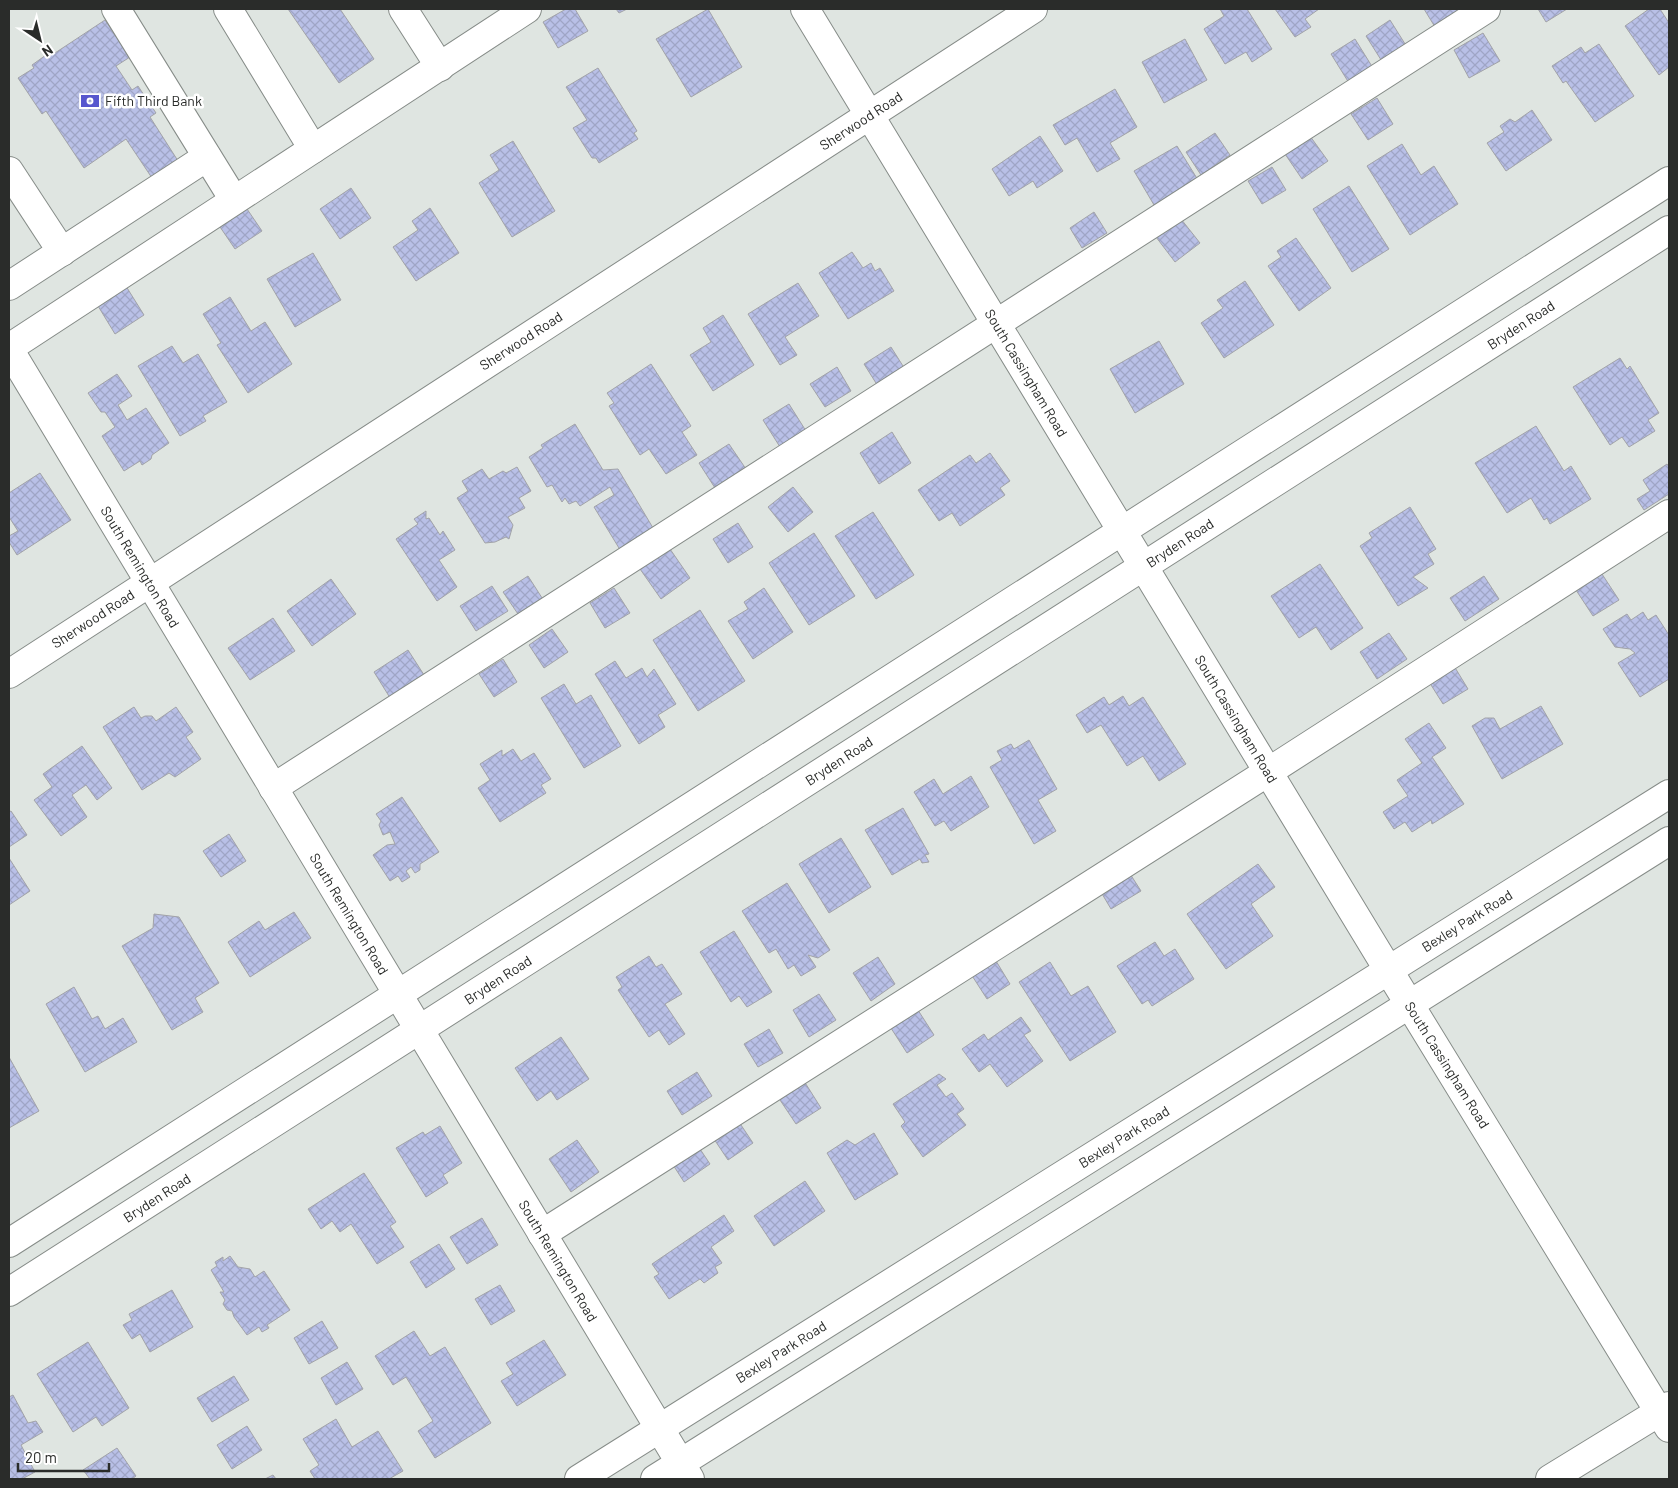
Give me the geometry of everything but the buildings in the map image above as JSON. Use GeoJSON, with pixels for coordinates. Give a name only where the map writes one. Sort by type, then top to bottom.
{"type":"FeatureCollection","features":[{"type":"Feature","properties":{"kind":"street"},"geometry":{"type":"LineString","coordinates":[[116,9],[234,200]]}},
{"type":"Feature","properties":{"kind":"street"},"geometry":{"type":"LineString","coordinates":[[228,9],[313,149]]}},
{"type":"Feature","properties":{"kind":"street"},"geometry":{"type":"LineString","coordinates":[[403,9],[440,66]]}},
{"type":"Feature","properties":{"kind":"street"},"geometry":{"type":"LineString","coordinates":[[9,348],[527,9]]}},
{"type":"Feature","properties":{"kind":"street","name":"South Cassingham Road"},"geometry":{"type":"LineString","coordinates":[[805,9],[1409,1004],[1666,1415]]}},
{"type":"Feature","properties":{"kind":"street","name":"Sherwood Road"},"geometry":{"type":"LineString","coordinates":[[9,674],[1033,9]]}},
{"type":"Feature","properties":{"kind":"street"},"geometry":{"type":"LineString","coordinates":[[273,788],[1486,9]]}},
{"type":"Feature","properties":{"kind":"street"},"geometry":{"type":"LineString","coordinates":[[9,286],[208,157]]}},
{"type":"Feature","properties":{"kind":"street"},"geometry":{"type":"LineString","coordinates":[[9,171],[62,252]]}},
{"type":"Feature","properties":{"kind":"street"},"geometry":{"type":"LineString","coordinates":[[9,1243],[1669,181]]}},
{"type":"Feature","properties":{"kind":"street","name":"Bryden Road"},"geometry":{"type":"LineString","coordinates":[[9,1292],[1669,230]]}},
{"type":"Feature","properties":{"kind":"street"},"geometry":{"type":"LineString","coordinates":[[1588,233],[1610,268]]}},
{"type":"Feature","properties":{"kind":"street","name":"South Remington Road"},"geometry":{"type":"LineString","coordinates":[[9,348],[685,1471]]}},
{"type":"Feature","properties":{"kind":"street"},"geometry":{"type":"LineString","coordinates":[[1374,370],[1396,405]]}},
{"type":"Feature","properties":{"kind":"street"},"geometry":{"type":"LineString","coordinates":[[542,1234],[1268,772],[1669,514]]}},
{"type":"Feature","properties":{"kind":"street"},"geometry":{"type":"LineString","coordinates":[[863,696],[886,731]]}},
{"type":"Feature","properties":{"kind":"street","name":"Bexley Park Road"},"geometry":{"type":"LineString","coordinates":[[579,1479],[1669,794]]}},
{"type":"Feature","properties":{"kind":"street"},"geometry":{"type":"LineString","coordinates":[[655,1479],[685,1471],[926,1309],[1666,843],[1642,812]]}},
{"type":"Feature","properties":{"kind":"street"},"geometry":{"type":"LineString","coordinates":[[639,840],[661,875]]}},
{"type":"Feature","properties":{"kind":"street"},"geometry":{"type":"LineString","coordinates":[[1130,1133],[1152,1167]]}},
{"type":"Feature","properties":{"kind":"street"},"geometry":{"type":"LineString","coordinates":[[162,1145],[185,1180]]}},
{"type":"Feature","properties":{"kind":"street"},"geometry":{"type":"LineString","coordinates":[[905,1275],[926,1309]]}},
{"type":"Feature","properties":{"kind":"street"},"geometry":{"type":"LineString","coordinates":[[1550,1479],[1666,1415]]}},
{"type":"Feature","properties":{"kind":"place","name":"Fifth Third Bank"},"geometry":{"type":"Point","coordinates":[90,101]}}]}
